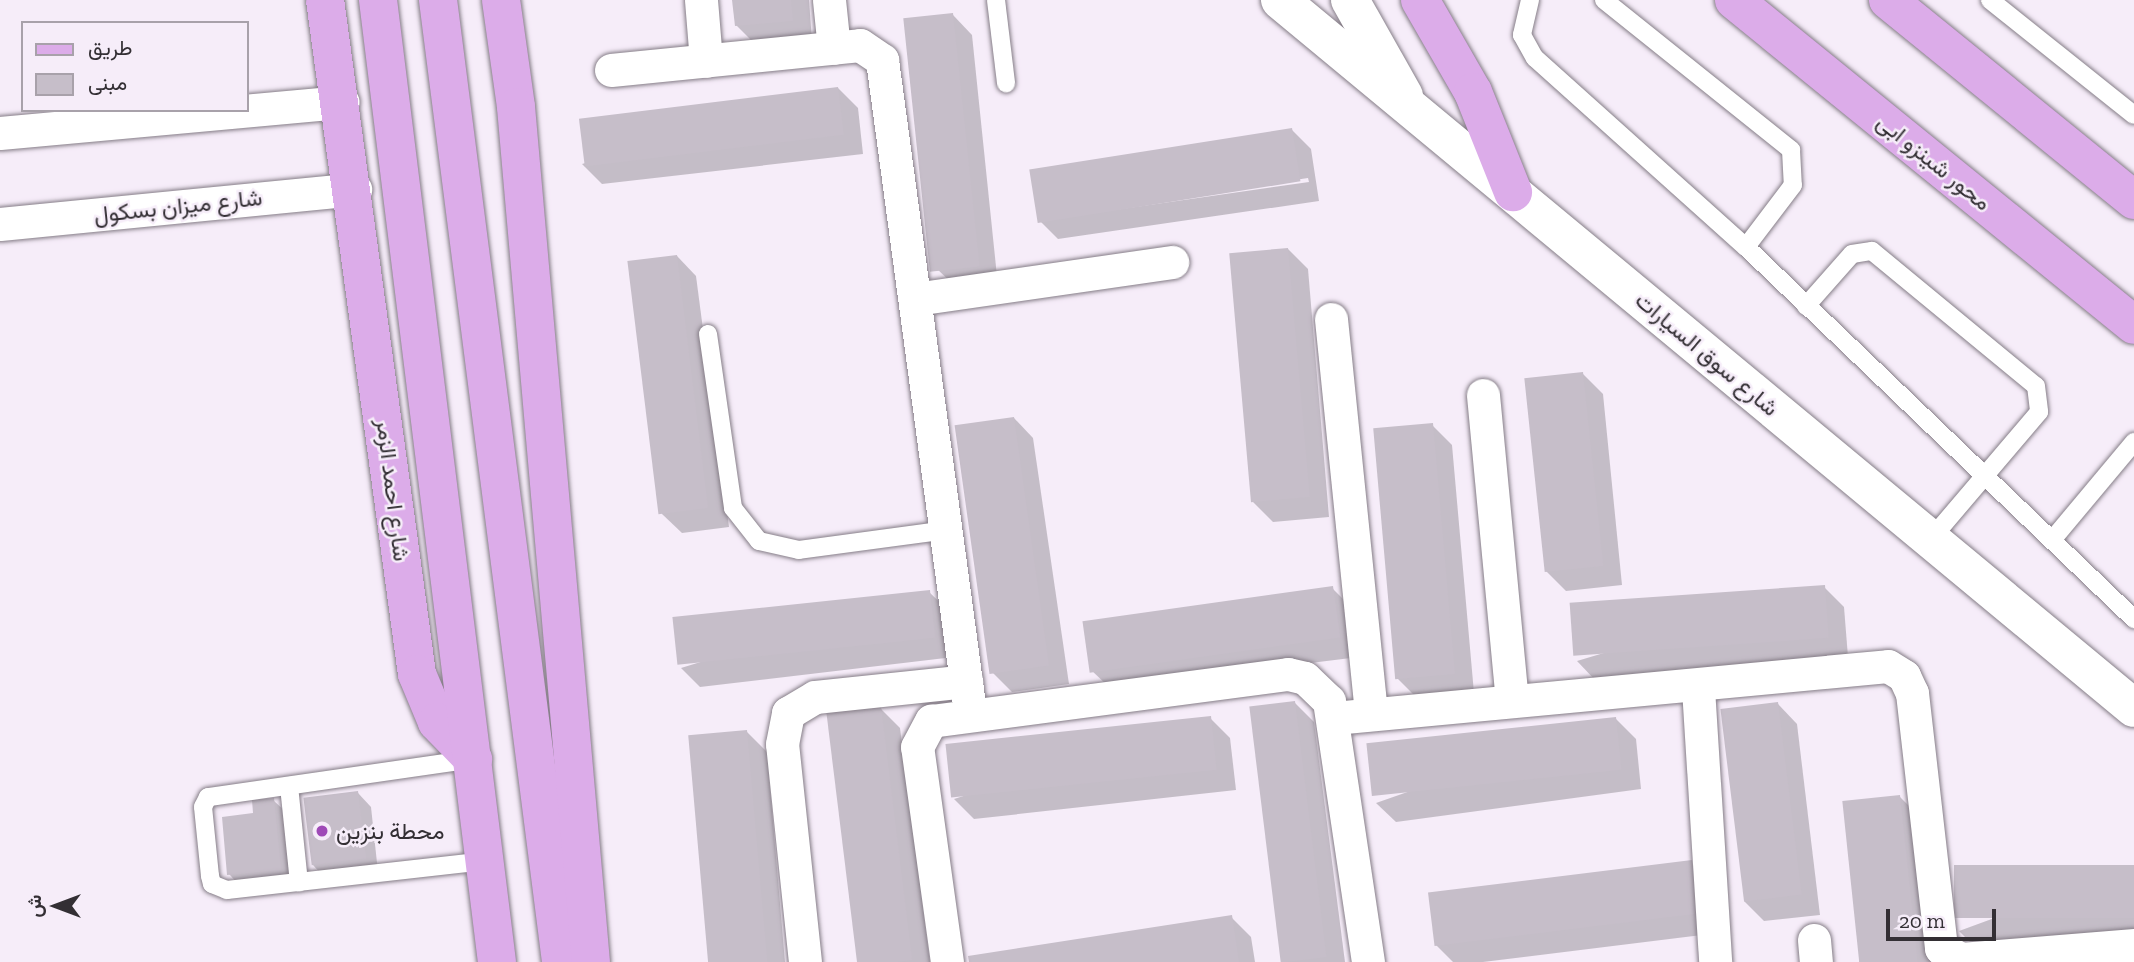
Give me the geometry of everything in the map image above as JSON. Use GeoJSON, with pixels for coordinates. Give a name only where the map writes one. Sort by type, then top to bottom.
{"type":"FeatureCollection","features":[{"type":"Feature","properties":{"kind":"main road","name":"شارع احمد الزمر"},"geometry":{"type":"LineString","coordinates":[[325,0],[355,189],[417,674],[437,722],[473,759]]}},
{"type":"Feature","properties":{"kind":"main road"},"geometry":{"type":"LineString","coordinates":[[378,0],[497,962]]}},
{"type":"Feature","properties":{"kind":"main road"},"geometry":{"type":"LineString","coordinates":[[438,0],[561,962]]}},
{"type":"Feature","properties":{"kind":"main road"},"geometry":{"type":"LineString","coordinates":[[501,0],[516,107],[591,962]]}},
{"type":"Feature","properties":{"kind":"main road"},"geometry":{"type":"LineString","coordinates":[[1419,0],[1474,93],[1513,192]]}},
{"type":"Feature","properties":{"kind":"main road","name":"محور شينزو ابى"},"geometry":{"type":"LineString","coordinates":[[1734,0],[2134,325]]}},
{"type":"Feature","properties":{"kind":"main road"},"geometry":{"type":"LineString","coordinates":[[1888,0],[2134,200]]}},
{"type":"Feature","properties":{"kind":"street"},"geometry":{"type":"LineString","coordinates":[[701,0],[706,61]]}},
{"type":"Feature","properties":{"kind":"street"},"geometry":{"type":"LineString","coordinates":[[829,0],[834,48]]}},
{"type":"Feature","properties":{"kind":"street","name":"شارع سوق السيارات"},"geometry":{"type":"LineString","coordinates":[[1280,0],[2134,708]]}},
{"type":"Feature","properties":{"kind":"street"},"geometry":{"type":"LineString","coordinates":[[1350,0],[1409,107]]}},
{"type":"Feature","properties":{"kind":"street"},"geometry":{"type":"LineString","coordinates":[[611,70],[867,46],[882,60],[968,696]]}},
{"type":"Feature","properties":{"kind":"street"},"geometry":{"type":"LineString","coordinates":[[248,111],[343,102]]}},
{"type":"Feature","properties":{"kind":"street"},"geometry":{"type":"LineString","coordinates":[[0,133],[232,112]]}},
{"type":"Feature","properties":{"kind":"street","name":"شارع ميزان بسكول"},"geometry":{"type":"LineString","coordinates":[[0,224],[355,189]]}},
{"type":"Feature","properties":{"kind":"street"},"geometry":{"type":"LineString","coordinates":[[915,299],[1172,262]]}},
{"type":"Feature","properties":{"kind":"street"},"geometry":{"type":"LineString","coordinates":[[1331,319],[1371,714]]}},
{"type":"Feature","properties":{"kind":"street"},"geometry":{"type":"LineString","coordinates":[[1483,395],[1512,700]]}},
{"type":"Feature","properties":{"kind":"street"},"geometry":{"type":"LineString","coordinates":[[1334,718],[1512,700],[1698,688],[1878,665],[1904,676],[1912,693],[1938,940],[1954,957],[1999,959],[2134,944]]}},
{"type":"Feature","properties":{"kind":"street"},"geometry":{"type":"LineString","coordinates":[[805,962],[782,744],[788,713],[815,697],[968,696],[1288,674],[1319,688],[1334,718],[1368,962]]}},
{"type":"Feature","properties":{"kind":"street"},"geometry":{"type":"LineString","coordinates":[[1698,688],[1715,962]]}},
{"type":"Feature","properties":{"kind":"street"},"geometry":{"type":"LineString","coordinates":[[947,962],[917,747],[931,721],[968,696]]}},
{"type":"Feature","properties":{"kind":"lane"},"geometry":{"type":"LineString","coordinates":[[996,0],[1006,83]]}},
{"type":"Feature","properties":{"kind":"lane"},"geometry":{"type":"LineString","coordinates":[[1530,0],[1522,35],[1535,58],[1746,247],[2052,540],[2131,611]]}},
{"type":"Feature","properties":{"kind":"lane"},"geometry":{"type":"LineString","coordinates":[[1604,0],[1791,150],[1793,185],[1746,247]]}},
{"type":"Feature","properties":{"kind":"lane"},"geometry":{"type":"LineString","coordinates":[[1990,0],[2134,116]]}},
{"type":"Feature","properties":{"kind":"lane"},"geometry":{"type":"LineString","coordinates":[[1806,306],[1852,254],[1872,251],[2036,386],[2039,412],[1931,539]]}},
{"type":"Feature","properties":{"kind":"lane"},"geometry":{"type":"LineString","coordinates":[[708,334],[733,509],[759,541],[799,550],[946,530]]}},
{"type":"Feature","properties":{"kind":"lane"},"geometry":{"type":"LineString","coordinates":[[2052,540],[2134,442]]}},
{"type":"Feature","properties":{"kind":"lane"},"geometry":{"type":"LineString","coordinates":[[473,759],[214,795],[203,807],[212,884],[227,890],[486,861]]}},
{"type":"Feature","properties":{"kind":"lane"},"geometry":{"type":"LineString","coordinates":[[289,786],[299,882]]}},
{"type":"Feature","properties":{"kind":"building"},"geometry":{"type":"Polygon","coordinates":[[[732,0],[791,0],[793,21],[735,26],[732,0]]]}},
{"type":"Feature","properties":{"kind":"building"},"geometry":{"type":"Polygon","coordinates":[[[953,13],[980,267],[930,272],[903,18],[953,13]]]}},
{"type":"Feature","properties":{"kind":"building"},"geometry":{"type":"Polygon","coordinates":[[[838,87],[844,135],[585,166],[579,119],[838,87]]]}},
{"type":"Feature","properties":{"kind":"building"},"geometry":{"type":"Polygon","coordinates":[[[1292,128],[1300,181],[1038,223],[1029,170],[1292,128]]]}},
{"type":"Feature","properties":{"kind":"building"},"geometry":{"type":"Polygon","coordinates":[[[1288,248],[1310,497],[1251,502],[1229,253],[1288,248]]]}},
{"type":"Feature","properties":{"kind":"building"},"geometry":{"type":"Polygon","coordinates":[[[677,255],[708,508],[658,514],[627,261],[677,255]]]}},
{"type":"Feature","properties":{"kind":"building"},"geometry":{"type":"Polygon","coordinates":[[[1583,372],[1603,566],[1545,572],[1524,378],[1583,372]]]}},
{"type":"Feature","properties":{"kind":"building"},"geometry":{"type":"Polygon","coordinates":[[[1014,417],[1049,666],[990,674],[955,425],[1014,417]]]}},
{"type":"Feature","properties":{"kind":"building"},"geometry":{"type":"Polygon","coordinates":[[[1433,423],[1455,674],[1395,679],[1373,428],[1433,423]]]}},
{"type":"Feature","properties":{"kind":"building"},"geometry":{"type":"Polygon","coordinates":[[[1825,585],[1829,638],[1573,656],[1570,603],[1825,585]]]}},
{"type":"Feature","properties":{"kind":"building"},"geometry":{"type":"Polygon","coordinates":[[[1333,586],[1340,637],[1090,673],[1082,621],[1333,586]]]}},
{"type":"Feature","properties":{"kind":"building"},"geometry":{"type":"Polygon","coordinates":[[[930,590],[935,638],[677,665],[672,617],[930,590]]]}},
{"type":"Feature","properties":{"kind":"building"},"geometry":{"type":"Polygon","coordinates":[[[1295,701],[1326,957],[1281,962],[1249,707],[1295,701]]]}},
{"type":"Feature","properties":{"kind":"building"},"geometry":{"type":"Polygon","coordinates":[[[1778,702],[1802,895],[1744,902],[1720,709],[1778,702]]]}},
{"type":"Feature","properties":{"kind":"building"},"geometry":{"type":"Polygon","coordinates":[[[881,706],[912,960],[857,962],[826,713],[881,706]]]}},
{"type":"Feature","properties":{"kind":"building"},"geometry":{"type":"Polygon","coordinates":[[[1211,716],[1217,770],[951,798],[945,744],[1211,716]]]}},
{"type":"Feature","properties":{"kind":"building"},"geometry":{"type":"Polygon","coordinates":[[[1616,717],[1622,770],[1372,796],[1366,743],[1616,717]]]}},
{"type":"Feature","properties":{"kind":"building"},"geometry":{"type":"Polygon","coordinates":[[[747,730],[767,962],[708,962],[688,735],[747,730]]]}},
{"type":"Feature","properties":{"kind":"building"},"geometry":{"type":"Polygon","coordinates":[[[358,791],[366,858],[312,865],[303,798],[358,791]]]}},
{"type":"Feature","properties":{"kind":"building"},"geometry":{"type":"Polygon","coordinates":[[[1900,795],[1918,962],[1859,962],[1842,801],[1900,795]]]}},
{"type":"Feature","properties":{"kind":"building"},"geometry":{"type":"Polygon","coordinates":[[[274,798],[281,870],[227,875],[222,817],[253,813],[252,800],[274,798]]]}},
{"type":"Feature","properties":{"kind":"building"},"geometry":{"type":"Polygon","coordinates":[[[1692,860],[1699,914],[1435,946],[1428,892],[1692,860]]]}},
{"type":"Feature","properties":{"kind":"building"},"geometry":{"type":"Polygon","coordinates":[[[1954,865],[2134,865],[2134,918],[1954,918],[1954,865]]]}},
{"type":"Feature","properties":{"kind":"building"},"geometry":{"type":"Polygon","coordinates":[[[1232,915],[1239,962],[969,962],[968,956],[1232,915]]]}},
{"type":"Feature","properties":{"kind":"place","name":"محطة بنزين"},"geometry":{"type":"Point","coordinates":[322,831]}}]}
